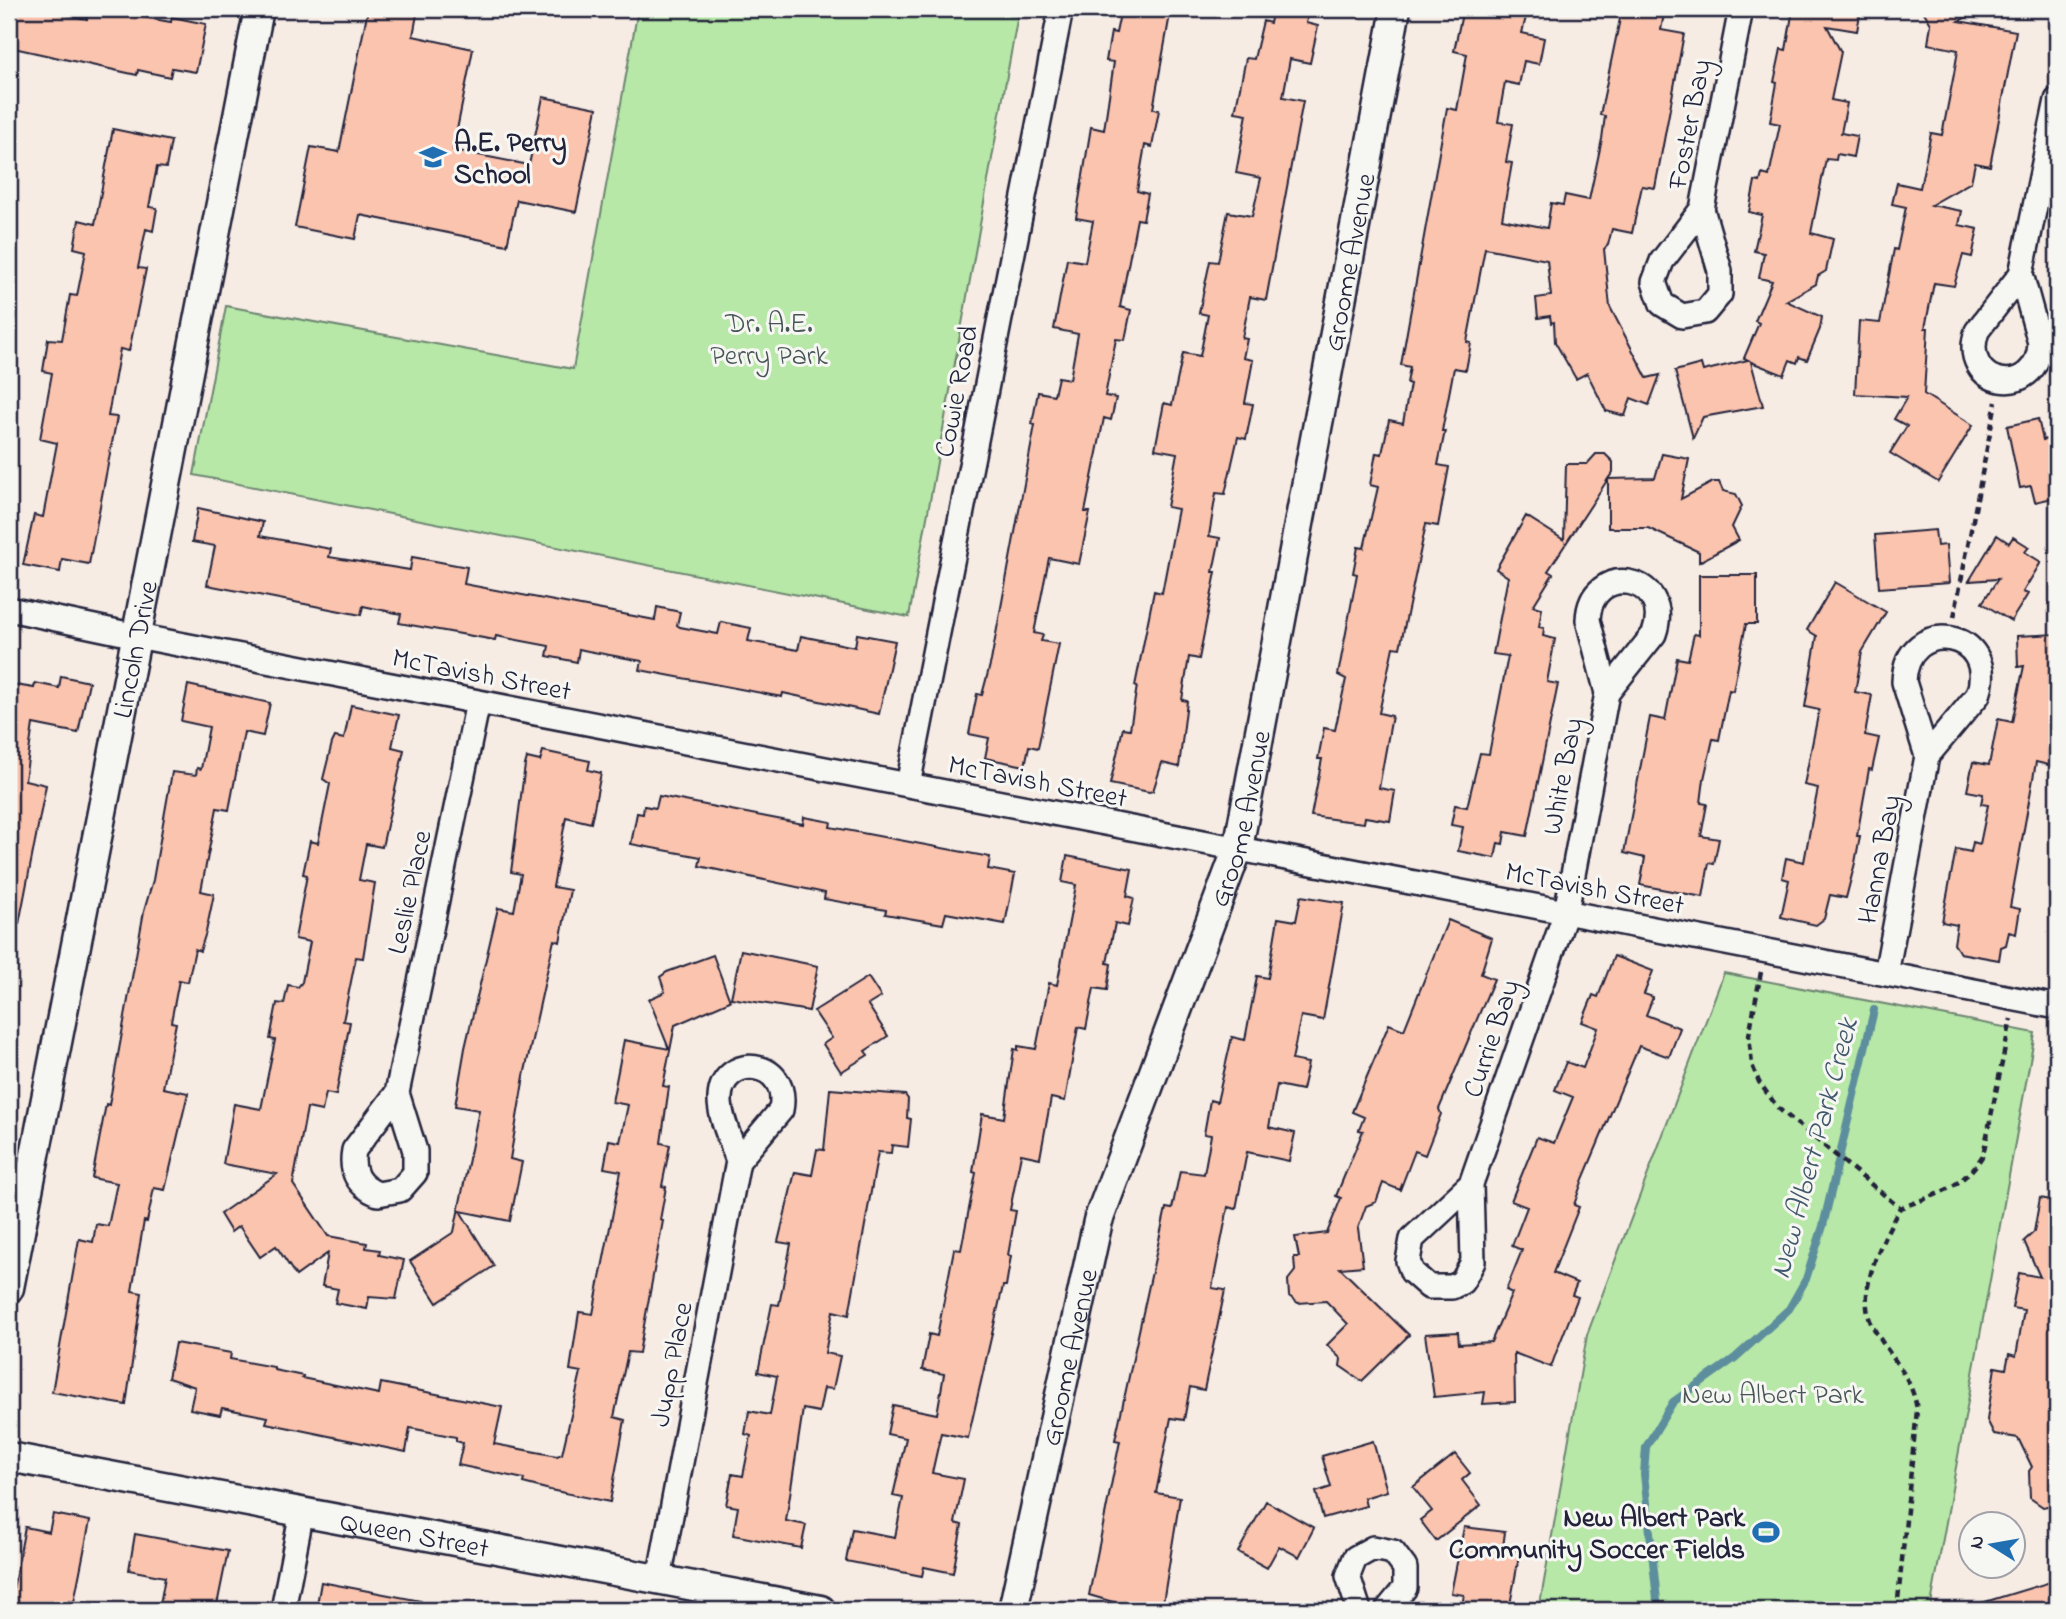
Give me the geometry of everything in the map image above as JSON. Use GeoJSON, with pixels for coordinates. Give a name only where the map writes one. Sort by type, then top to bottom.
{"type":"FeatureCollection","features":[{"type":"Feature","properties":{"kind":"street","name":"Lincoln Drive"},"geometry":{"type":"LineString","coordinates":[[9,1288],[259,9]]}},
{"type":"Feature","properties":{"kind":"street","name":"Cowie Road"},"geometry":{"type":"LineString","coordinates":[[908,785],[1061,9]]}},
{"type":"Feature","properties":{"kind":"street","name":"Groome Avenue"},"geometry":{"type":"LineString","coordinates":[[1013,1610],[1098,1222],[1238,849],[1396,9]]}},
{"type":"Feature","properties":{"kind":"street","name":"Foster Bay"},"geometry":{"type":"LineString","coordinates":[[1702,209],[1741,9]]}},
{"type":"Feature","properties":{"kind":"street"},"geometry":{"type":"LineString","coordinates":[[2021,274],[2040,343],[2040,353],[2030,372],[2011,381],[2000,381],[1990,377],[1976,362],[1973,341],[1977,331],[2021,274],[2057,100]]}},
{"type":"Feature","properties":{"kind":"street","name":"McTavish Street"},"geometry":{"type":"LineString","coordinates":[[9,608],[136,636],[2057,1007]]}},
{"type":"Feature","properties":{"kind":"street"},"geometry":{"type":"LineString","coordinates":[[1927,755],[1970,705],[1982,684],[1982,672],[1972,650],[1950,638]]}},
{"type":"Feature","properties":{"kind":"street","name":"Hanna Bay"},"geometry":{"type":"LineString","coordinates":[[1886,974],[1927,755],[1905,682],[1905,670],[1909,658],[1927,641],[1950,638]]}},
{"type":"Feature","properties":{"kind":"street","name":"White Bay"},"geometry":{"type":"LineString","coordinates":[[1566,912],[1607,693]]}},
{"type":"Feature","properties":{"kind":"street","name":"Leslie Place"},"geometry":{"type":"LineString","coordinates":[[397,1093],[478,702]]}},
{"type":"Feature","properties":{"kind":"street","name":"Currie Bay"},"geometry":{"type":"LineString","coordinates":[[1471,1184],[1566,912]]}},
{"type":"Feature","properties":{"kind":"street","name":"Jupp Place"},"geometry":{"type":"LineString","coordinates":[[659,1579],[738,1161]]}},
{"type":"Feature","properties":{"kind":"street","name":"Queen Street"},"geometry":{"type":"LineString","coordinates":[[9,1457],[821,1610]]}},
{"type":"Feature","properties":{"kind":"street"},"geometry":{"type":"LineString","coordinates":[[283,1610],[302,1511]]}},
{"type":"Feature","properties":{"kind":"street"},"geometry":{"type":"LineString","coordinates":[[1359,1610],[1348,1576],[1355,1558],[1373,1548],[1393,1552],[1405,1568],[1405,1588],[1387,1610]]}},
{"type":"Feature","properties":{"kind":"path"},"geometry":{"type":"LineString","coordinates":[[1950,638],[2000,381]]}},
{"type":"Feature","properties":{"kind":"path"},"geometry":{"type":"LineString","coordinates":[[1766,950],[1749,1035],[1752,1065],[1772,1102],[1900,1208]]}},
{"type":"Feature","properties":{"kind":"path"},"geometry":{"type":"LineString","coordinates":[[1897,1610],[1917,1410],[1915,1394],[1903,1368],[1871,1324],[1866,1299],[1871,1278],[1900,1208],[1955,1187],[1973,1172],[1983,1155],[2018,999]]}},
{"type":"Feature","properties":{"kind":"green space","name":"Dr. A.E. Perry Park"},"geometry":{"type":"Polygon","coordinates":[[[638,9],[1019,9],[909,617],[194,475],[226,306],[573,369],[638,9]]]}},
{"type":"Feature","properties":{"kind":"green space","name":"New Albert Park"},"geometry":{"type":"Polygon","coordinates":[[[1724,973],[2035,1033],[1930,1610],[1539,1610],[1587,1335],[1724,973]]]}},
{"type":"Feature","properties":{"kind":"building"},"geometry":{"type":"Polygon","coordinates":[[[9,9],[37,9],[87,19],[88,9],[119,9],[119,13],[171,22],[172,17],[206,24],[196,72],[172,68],[170,77],[138,70],[137,75],[9,47],[13,27],[9,26],[9,9]]]}},
{"type":"Feature","properties":{"kind":"building"},"geometry":{"type":"Polygon","coordinates":[[[368,9],[418,9],[413,36],[473,49],[453,150],[529,165],[543,97],[597,108],[576,212],[517,200],[507,245],[360,215],[355,239],[295,227],[311,147],[339,152],[368,9]]]}},
{"type":"Feature","properties":{"kind":"building"},"geometry":{"type":"Polygon","coordinates":[[[1121,9],[1171,9],[1153,109],[1159,110],[1152,147],[1145,145],[1137,191],[1148,194],[1143,220],[1137,219],[1120,307],[1131,310],[1125,340],[1116,339],[1105,396],[1116,398],[1111,420],[1104,418],[1085,512],[1090,512],[1079,564],[1049,558],[1034,633],[1043,635],[1041,641],[1059,644],[1038,748],[1029,746],[1025,766],[985,758],[989,738],[969,734],[977,694],[982,695],[991,661],[1035,425],[1032,424],[1038,392],[1054,395],[1058,377],[1070,379],[1078,334],[1054,329],[1067,259],[1085,262],[1093,221],[1076,218],[1091,127],[1104,130],[1114,62],[1106,61],[1111,32],[1116,33],[1121,9]]]}},
{"type":"Feature","properties":{"kind":"building"},"geometry":{"type":"Polygon","coordinates":[[[1273,9],[1309,9],[1306,23],[1318,26],[1310,63],[1290,59],[1283,97],[1303,101],[1266,300],[1250,297],[1242,338],[1247,339],[1243,358],[1253,360],[1245,403],[1253,404],[1246,439],[1238,437],[1225,494],[1216,493],[1209,536],[1220,538],[1213,572],[1216,572],[1199,659],[1189,657],[1182,700],[1187,701],[1179,767],[1162,763],[1153,791],[1149,792],[1110,784],[1123,728],[1130,729],[1135,686],[1154,591],[1162,593],[1178,509],[1167,507],[1177,453],[1155,449],[1164,403],[1172,405],[1183,353],[1200,356],[1208,315],[1199,313],[1210,261],[1218,262],[1228,212],[1252,216],[1261,178],[1236,173],[1247,114],[1235,112],[1246,58],[1254,59],[1263,21],[1270,23],[1273,9]]]}},
{"type":"Feature","properties":{"kind":"building"},"geometry":{"type":"Polygon","coordinates":[[[1463,9],[1528,9],[1522,33],[1544,38],[1539,64],[1524,61],[1519,85],[1505,82],[1498,122],[1513,124],[1506,162],[1512,163],[1502,219],[1547,228],[1551,203],[1563,205],[1565,195],[1589,200],[1605,116],[1600,115],[1622,9],[1665,9],[1661,30],[1684,34],[1655,188],[1642,186],[1632,233],[1612,229],[1608,245],[1604,249],[1610,307],[1647,378],[1660,375],[1649,405],[1631,398],[1625,416],[1606,411],[1587,373],[1576,379],[1555,342],[1554,322],[1551,323],[1550,316],[1538,318],[1536,298],[1551,296],[1547,260],[1485,248],[1467,342],[1471,343],[1466,370],[1454,368],[1442,431],[1445,431],[1438,465],[1449,467],[1438,526],[1426,524],[1400,648],[1393,647],[1379,713],[1392,716],[1379,788],[1395,791],[1390,821],[1365,817],[1364,823],[1311,816],[1322,759],[1318,759],[1324,728],[1335,730],[1346,679],[1338,675],[1357,574],[1353,573],[1358,547],[1364,548],[1378,487],[1370,485],[1376,453],[1382,454],[1389,420],[1403,423],[1410,384],[1407,383],[1410,367],[1401,365],[1447,108],[1457,110],[1467,54],[1454,51],[1463,9]]]}},
{"type":"Feature","properties":{"kind":"building"},"geometry":{"type":"Polygon","coordinates":[[[1793,9],[1861,9],[1857,31],[1827,26],[1841,52],[1831,100],[1847,103],[1841,133],[1857,136],[1853,157],[1837,154],[1836,160],[1826,159],[1811,233],[1833,239],[1826,271],[1818,276],[1816,284],[1786,301],[1822,317],[1820,329],[1807,360],[1799,357],[1797,363],[1790,360],[1784,375],[1751,362],[1763,406],[1703,417],[1693,438],[1675,371],[1701,364],[1703,371],[1748,360],[1744,358],[1759,323],[1755,321],[1772,281],[1759,278],[1764,253],[1754,251],[1762,215],[1749,212],[1755,181],[1760,182],[1762,174],[1769,176],[1780,124],[1770,122],[1777,83],[1774,82],[1781,49],[1786,50],[1793,9]]]}},
{"type":"Feature","properties":{"kind":"building"},"geometry":{"type":"Polygon","coordinates":[[[1922,9],[1981,9],[1959,21],[2016,31],[1990,166],[1975,163],[1971,182],[1931,205],[1962,211],[1959,225],[1978,229],[1972,257],[1963,255],[1954,286],[1934,283],[1925,328],[1928,328],[1924,394],[1973,425],[1938,482],[1890,453],[1907,426],[1894,419],[1907,397],[1855,394],[1859,321],[1880,323],[1894,249],[1897,250],[1906,207],[1892,204],[1897,183],[1920,188],[1931,133],[1942,135],[1954,74],[1958,50],[1928,44],[1931,24],[1922,9]]]}},
{"type":"Feature","properties":{"kind":"building"},"geometry":{"type":"Polygon","coordinates":[[[113,129],[171,141],[166,168],[157,167],[149,207],[157,208],[153,231],[146,229],[138,268],[146,269],[129,351],[120,349],[108,416],[117,417],[89,564],[62,559],[60,572],[23,565],[34,515],[43,517],[57,443],[40,439],[52,373],[43,371],[48,339],[62,340],[70,295],[77,296],[86,251],[74,248],[79,220],[95,224],[113,129]]]}},
{"type":"Feature","properties":{"kind":"building"},"geometry":{"type":"Polygon","coordinates":[[[2038,419],[2043,440],[2057,437],[2057,497],[2035,502],[2031,486],[2020,488],[2007,426],[2038,419]]]}},
{"type":"Feature","properties":{"kind":"building"},"geometry":{"type":"Polygon","coordinates":[[[1596,454],[1605,454],[1613,462],[1613,472],[1548,571],[1553,574],[1533,606],[1542,608],[1539,627],[1544,628],[1543,636],[1555,639],[1547,682],[1558,684],[1527,836],[1505,832],[1503,844],[1498,843],[1495,858],[1458,851],[1463,827],[1451,825],[1455,805],[1467,807],[1480,753],[1489,754],[1508,656],[1493,654],[1508,577],[1496,569],[1526,516],[1564,540],[1566,464],[1587,464],[1596,454]]]}},
{"type":"Feature","properties":{"kind":"building"},"geometry":{"type":"Polygon","coordinates":[[[1662,454],[1689,459],[1681,499],[1713,482],[1719,482],[1723,491],[1736,494],[1742,506],[1732,527],[1739,540],[1699,562],[1699,552],[1648,528],[1608,528],[1608,479],[1655,478],[1662,454]]]}},
{"type":"Feature","properties":{"kind":"building"},"geometry":{"type":"Polygon","coordinates":[[[198,508],[263,522],[260,536],[331,549],[329,557],[410,570],[412,557],[467,567],[464,584],[655,620],[657,607],[680,612],[677,625],[680,627],[718,634],[721,622],[751,628],[748,641],[798,650],[801,636],[855,647],[857,634],[895,641],[879,714],[783,693],[782,697],[640,670],[642,661],[579,649],[577,662],[547,656],[549,646],[496,636],[495,640],[399,623],[401,614],[363,606],[361,615],[207,585],[215,546],[192,542],[198,508]]]}},
{"type":"Feature","properties":{"kind":"building"},"geometry":{"type":"Polygon","coordinates":[[[1935,530],[1937,546],[1946,545],[1949,583],[1879,588],[1875,535],[1935,530]]]}},
{"type":"Feature","properties":{"kind":"building"},"geometry":{"type":"Polygon","coordinates":[[[1997,535],[2009,543],[2013,537],[2029,547],[2025,552],[2041,562],[2023,592],[2028,594],[2011,621],[1982,603],[1998,579],[1969,581],[1997,535]]]}},
{"type":"Feature","properties":{"kind":"building"},"geometry":{"type":"Polygon","coordinates":[[[1699,575],[1757,575],[1757,624],[1746,624],[1733,691],[1729,690],[1719,740],[1713,739],[1704,779],[1701,803],[1707,804],[1701,836],[1719,839],[1714,864],[1709,863],[1703,897],[1640,885],[1645,858],[1624,853],[1650,717],[1665,720],[1677,658],[1688,660],[1694,634],[1699,635],[1699,575]]]}},
{"type":"Feature","properties":{"kind":"building"},"geometry":{"type":"Polygon","coordinates":[[[1835,582],[1886,612],[1862,652],[1855,692],[1872,695],[1865,735],[1879,738],[1872,770],[1869,769],[1855,863],[1846,898],[1830,895],[1824,919],[1816,925],[1781,917],[1789,880],[1782,878],[1786,858],[1804,862],[1818,788],[1804,785],[1819,710],[1805,707],[1817,636],[1807,630],[1835,582]]]}},
{"type":"Feature","properties":{"kind":"building"},"geometry":{"type":"Polygon","coordinates":[[[2057,634],[2057,767],[2036,762],[2010,907],[2020,909],[2016,934],[2009,932],[2006,945],[2001,947],[1999,960],[1960,953],[1954,944],[1957,925],[1942,922],[1956,849],[1971,852],[1973,842],[1980,844],[1988,805],[1981,804],[1983,794],[1967,791],[1973,762],[1989,765],[1998,719],[2012,722],[2024,666],[2018,667],[2017,636],[2057,634]]]}},
{"type":"Feature","properties":{"kind":"building"},"geometry":{"type":"Polygon","coordinates":[[[61,676],[89,682],[78,733],[33,724],[25,780],[46,785],[19,924],[9,923],[9,754],[12,735],[9,734],[9,684],[34,688],[35,683],[59,688],[61,676]]]}},
{"type":"Feature","properties":{"kind":"building"},"geometry":{"type":"Polygon","coordinates":[[[188,685],[270,703],[263,736],[244,732],[229,810],[217,808],[201,891],[214,894],[206,932],[200,951],[195,949],[188,982],[179,980],[171,1022],[176,1023],[163,1088],[188,1093],[165,1190],[154,1188],[147,1222],[144,1221],[132,1291],[142,1293],[126,1405],[52,1392],[79,1239],[93,1242],[96,1224],[108,1226],[117,1183],[92,1178],[106,1104],[109,1105],[172,772],[196,775],[197,768],[201,769],[209,727],[181,721],[188,685]]]}},
{"type":"Feature","properties":{"kind":"building"},"geometry":{"type":"Polygon","coordinates":[[[351,705],[399,715],[392,747],[404,750],[382,847],[366,844],[359,880],[375,883],[363,958],[356,957],[343,1021],[350,1022],[336,1095],[326,1093],[322,1111],[307,1108],[293,1184],[328,1236],[367,1243],[366,1248],[380,1250],[379,1255],[404,1260],[396,1299],[369,1297],[367,1309],[335,1303],[338,1289],[322,1286],[328,1253],[296,1276],[276,1246],[260,1257],[239,1226],[231,1232],[220,1214],[277,1174],[223,1164],[234,1104],[261,1109],[275,1040],[270,1039],[277,1003],[284,1004],[288,985],[298,987],[302,982],[310,942],[295,939],[307,875],[303,874],[310,841],[318,843],[330,784],[323,779],[332,743],[335,737],[344,739],[351,705]]]}},
{"type":"Feature","properties":{"kind":"building"},"geometry":{"type":"Polygon","coordinates":[[[543,751],[590,761],[588,770],[601,773],[591,823],[566,817],[553,887],[570,890],[560,942],[554,940],[524,1076],[510,1159],[522,1162],[510,1221],[460,1211],[494,1266],[437,1303],[410,1261],[454,1232],[479,1110],[455,1106],[465,1048],[498,908],[514,911],[521,874],[511,872],[525,765],[527,758],[540,761],[543,751]]]}},
{"type":"Feature","properties":{"kind":"building"},"geometry":{"type":"Polygon","coordinates":[[[659,796],[803,824],[804,817],[831,822],[830,827],[990,857],[988,869],[1015,874],[1005,924],[946,913],[943,924],[885,914],[886,910],[824,899],[825,893],[699,866],[701,857],[631,844],[637,813],[643,814],[644,806],[656,808],[659,796]]]}},
{"type":"Feature","properties":{"kind":"building"},"geometry":{"type":"Polygon","coordinates":[[[1067,856],[1132,869],[1127,896],[1134,898],[1128,926],[1115,923],[1107,963],[1111,964],[1107,990],[1094,988],[1086,1029],[1078,1027],[1065,1101],[1051,1098],[1040,1158],[1021,1154],[1010,1210],[1016,1211],[1008,1255],[1011,1256],[1006,1286],[1003,1286],[968,1438],[941,1433],[932,1473],[964,1479],[955,1523],[962,1525],[953,1573],[924,1567],[922,1576],[846,1561],[852,1529],[895,1537],[903,1498],[893,1496],[906,1438],[887,1434],[893,1405],[937,1414],[944,1374],[922,1370],[929,1334],[937,1336],[954,1249],[961,1250],[976,1173],[973,1172],[982,1114],[1004,1118],[1014,1049],[1018,1050],[1018,1046],[1036,1049],[1049,983],[1057,985],[1076,885],[1062,882],[1067,856]]]}},
{"type":"Feature","properties":{"kind":"building"},"geometry":{"type":"Polygon","coordinates":[[[1301,896],[1344,903],[1323,1020],[1301,1016],[1292,1060],[1308,1063],[1302,1090],[1277,1085],[1269,1127],[1295,1133],[1289,1161],[1247,1152],[1236,1209],[1228,1207],[1212,1288],[1225,1290],[1204,1390],[1190,1387],[1184,1420],[1171,1418],[1156,1493],[1180,1497],[1162,1609],[1113,1602],[1089,1595],[1120,1441],[1115,1440],[1166,1208],[1172,1209],[1180,1171],[1204,1174],[1211,1135],[1204,1134],[1210,1100],[1217,1102],[1232,1037],[1245,1040],[1257,976],[1268,978],[1278,918],[1296,921],[1301,896]]]}},
{"type":"Feature","properties":{"kind":"building"},"geometry":{"type":"Polygon","coordinates":[[[1448,920],[1492,938],[1481,974],[1494,979],[1439,1109],[1441,1114],[1425,1155],[1415,1151],[1400,1190],[1383,1183],[1376,1202],[1366,1206],[1358,1228],[1363,1266],[1340,1268],[1409,1335],[1362,1381],[1340,1366],[1341,1359],[1327,1345],[1348,1324],[1326,1301],[1298,1303],[1289,1296],[1288,1280],[1295,1271],[1294,1257],[1299,1257],[1295,1237],[1327,1233],[1341,1198],[1336,1196],[1363,1131],[1359,1130],[1364,1117],[1352,1112],[1389,1024],[1404,1030],[1448,920]]]}},
{"type":"Feature","properties":{"kind":"building"},"geometry":{"type":"Polygon","coordinates":[[[741,950],[818,966],[809,1011],[731,998],[741,950]]]}},
{"type":"Feature","properties":{"kind":"building"},"geometry":{"type":"Polygon","coordinates":[[[713,955],[730,1001],[675,1025],[663,1086],[669,1087],[661,1143],[670,1145],[662,1186],[666,1187],[660,1220],[663,1221],[639,1353],[628,1352],[614,1417],[625,1420],[610,1502],[550,1490],[523,1483],[524,1479],[458,1465],[463,1443],[456,1441],[456,1437],[410,1428],[406,1452],[266,1423],[268,1417],[222,1408],[220,1415],[190,1409],[195,1387],[168,1378],[175,1343],[231,1353],[230,1359],[274,1367],[274,1370],[303,1376],[302,1378],[379,1394],[381,1383],[502,1407],[494,1444],[557,1456],[562,1454],[581,1372],[570,1370],[579,1312],[593,1314],[621,1171],[604,1168],[609,1140],[620,1142],[628,1105],[612,1102],[624,1040],[669,1049],[649,999],[665,992],[660,977],[667,972],[713,955]]]}},
{"type":"Feature","properties":{"kind":"building"},"geometry":{"type":"Polygon","coordinates":[[[1614,956],[1653,971],[1644,994],[1653,997],[1646,1015],[1680,1028],[1669,1057],[1639,1046],[1583,1179],[1574,1205],[1579,1207],[1553,1273],[1577,1283],[1572,1295],[1578,1297],[1551,1367],[1514,1353],[1515,1402],[1483,1404],[1485,1392],[1434,1397],[1425,1334],[1458,1332],[1459,1344],[1491,1342],[1512,1293],[1506,1290],[1522,1250],[1512,1246],[1527,1207],[1511,1201],[1537,1137],[1554,1143],[1573,1097],[1555,1090],[1566,1062],[1583,1068],[1598,1028],[1582,1022],[1593,995],[1598,997],[1614,956]]]}},
{"type":"Feature","properties":{"kind":"building"},"geometry":{"type":"Polygon","coordinates":[[[868,977],[881,997],[868,1005],[888,1036],[865,1051],[868,1055],[841,1072],[823,1044],[832,1038],[814,1011],[868,977]]]}},
{"type":"Feature","properties":{"kind":"building"},"geometry":{"type":"Polygon","coordinates":[[[830,1089],[905,1095],[908,1099],[907,1118],[911,1119],[908,1147],[892,1145],[891,1153],[878,1152],[849,1315],[833,1311],[825,1353],[840,1356],[833,1389],[824,1388],[819,1412],[803,1409],[786,1521],[806,1525],[801,1548],[733,1535],[738,1507],[726,1505],[732,1474],[743,1476],[751,1436],[745,1434],[749,1411],[770,1415],[777,1376],[758,1372],[772,1304],[779,1305],[791,1244],[778,1242],[795,1172],[812,1175],[817,1149],[824,1150],[830,1089]]]}},
{"type":"Feature","properties":{"kind":"building"},"geometry":{"type":"Polygon","coordinates":[[[2040,1198],[2057,1201],[2057,1504],[2043,1507],[2030,1498],[2029,1471],[2032,1467],[2018,1438],[1994,1434],[1987,1420],[1995,1367],[2006,1369],[2009,1354],[2016,1356],[2024,1310],[2012,1308],[2019,1273],[2040,1277],[2024,1241],[2034,1232],[2040,1198]]]}},
{"type":"Feature","properties":{"kind":"building"},"geometry":{"type":"Polygon","coordinates":[[[1373,1441],[1387,1491],[1364,1498],[1366,1506],[1323,1518],[1316,1492],[1331,1487],[1322,1456],[1373,1441]]]}},
{"type":"Feature","properties":{"kind":"building"},"geometry":{"type":"Polygon","coordinates":[[[1455,1454],[1470,1473],[1462,1480],[1481,1505],[1436,1541],[1420,1520],[1432,1511],[1413,1487],[1455,1454]]]}},
{"type":"Feature","properties":{"kind":"building"},"geometry":{"type":"Polygon","coordinates":[[[1266,1501],[1314,1528],[1299,1557],[1279,1546],[1267,1568],[1238,1552],[1266,1501]]]}},
{"type":"Feature","properties":{"kind":"building"},"geometry":{"type":"Polygon","coordinates":[[[53,1514],[90,1521],[74,1602],[67,1601],[65,1610],[9,1610],[25,1527],[49,1532],[53,1514]]]}},
{"type":"Feature","properties":{"kind":"building"},"geometry":{"type":"Polygon","coordinates":[[[1464,1527],[1505,1532],[1503,1547],[1520,1551],[1509,1610],[1461,1610],[1464,1595],[1451,1593],[1464,1527]]]}},
{"type":"Feature","properties":{"kind":"building"},"geometry":{"type":"Polygon","coordinates":[[[135,1534],[228,1551],[216,1610],[159,1610],[165,1577],[129,1570],[135,1534]]]}},
{"type":"Feature","properties":{"kind":"building"},"geometry":{"type":"Polygon","coordinates":[[[2057,1580],[2057,1610],[1976,1610],[1975,1605],[2057,1580]]]}},
{"type":"Feature","properties":{"kind":"building"},"geometry":{"type":"Polygon","coordinates":[[[321,1582],[421,1601],[420,1610],[316,1610],[321,1582]]]}},
{"type":"Feature","properties":{"kind":"waterway","name":"New Albert Park Creek"},"geometry":{"type":"LineString","coordinates":[[1658,1610],[1644,1474],[1646,1447],[1673,1402],[1735,1358],[1789,1309],[1806,1279],[1823,1226],[1874,1010]]}},
{"type":"Feature","properties":{"kind":"place","name":"A.E. Perry School"},"geometry":{"type":"Point","coordinates":[433,157]}},
{"type":"Feature","properties":{"kind":"place","name":"New Albert Park Community Soccer Fields"},"geometry":{"type":"Point","coordinates":[1766,1532]}}]}
